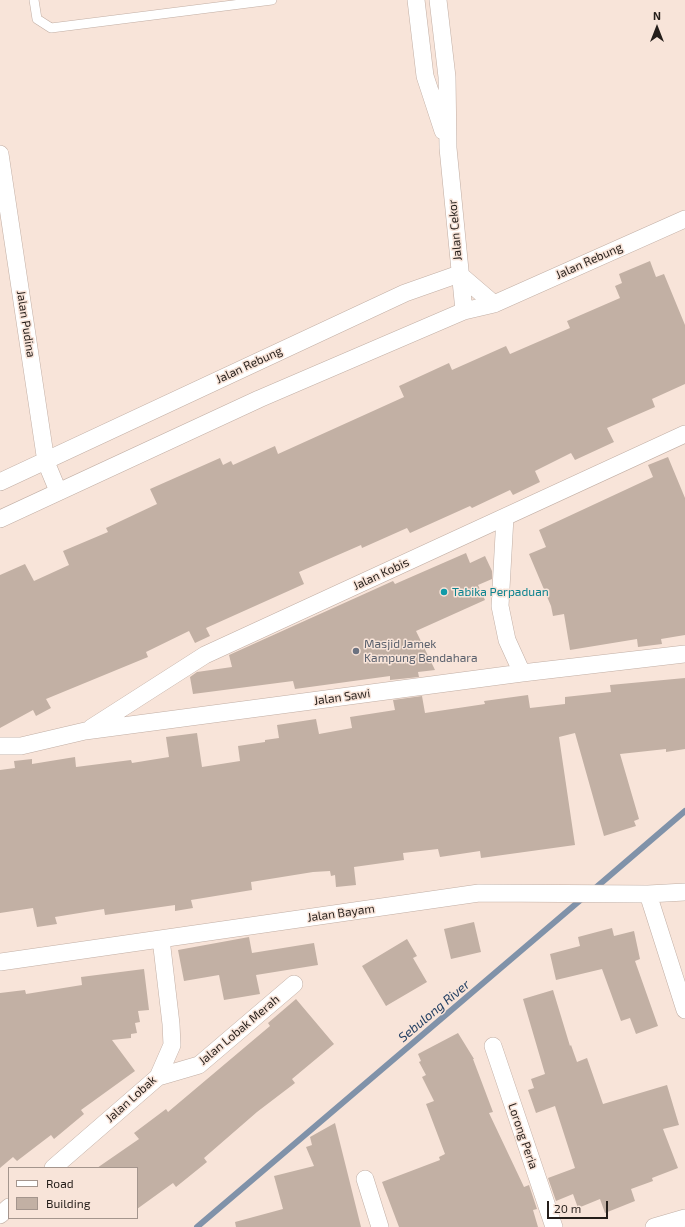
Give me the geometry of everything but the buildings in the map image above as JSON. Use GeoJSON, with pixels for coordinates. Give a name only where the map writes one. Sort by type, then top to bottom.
{"type":"FeatureCollection","features":[{"type":"Feature","properties":{"kind":"street","name":"Jalan Cekor"},"geometry":{"type":"LineString","coordinates":[[416,0],[426,76],[448,148]]}},
{"type":"Feature","properties":{"kind":"street","name":"Jalan Cekor"},"geometry":{"type":"LineString","coordinates":[[438,0],[447,77],[448,148],[459,274],[464,311]]}},
{"type":"Feature","properties":{"kind":"street","name":"Jalan Pudina"},"geometry":{"type":"LineString","coordinates":[[0,154],[46,462],[58,491]]}},
{"type":"Feature","properties":{"kind":"street","name":"Jalan Rebung"},"geometry":{"type":"LineString","coordinates":[[0,519],[259,399],[464,311],[494,304],[685,219]]}},
{"type":"Feature","properties":{"kind":"street"},"geometry":{"type":"LineString","coordinates":[[459,274],[494,304]]}},
{"type":"Feature","properties":{"kind":"street","name":"Jalan Rebung"},"geometry":{"type":"LineString","coordinates":[[0,482],[46,462],[242,368],[405,293],[459,274]]}},
{"type":"Feature","properties":{"kind":"street","name":"Jalan Kobis"},"geometry":{"type":"LineString","coordinates":[[85,731],[205,656],[685,434]]}},
{"type":"Feature","properties":{"kind":"street"},"geometry":{"type":"LineString","coordinates":[[505,517],[500,606],[507,640],[522,673]]}},
{"type":"Feature","properties":{"kind":"street","name":"Jalan Sawi"},"geometry":{"type":"LineString","coordinates":[[0,746],[21,746],[85,731],[522,673],[685,654]]}},
{"type":"Feature","properties":{"kind":"street","name":"Jalan Bayam"},"geometry":{"type":"LineString","coordinates":[[0,962],[479,893],[641,894],[685,892]]}},
{"type":"Feature","properties":{"kind":"street"},"geometry":{"type":"LineString","coordinates":[[641,894],[685,1010]]}},
{"type":"Feature","properties":{"kind":"street","name":"Jalan Lobak"},"geometry":{"type":"LineString","coordinates":[[54,1167],[158,1077],[172,1045],[161,939]]}},
{"type":"Feature","properties":{"kind":"street","name":"Jalan Lobak Merah"},"geometry":{"type":"LineString","coordinates":[[158,1077],[199,1065],[294,984]]}},
{"type":"Feature","properties":{"kind":"street","name":"Lorong Peria"},"geometry":{"type":"LineString","coordinates":[[492,1046],[554,1227]]}},
{"type":"Feature","properties":{"kind":"street"},"geometry":{"type":"LineString","coordinates":[[365,1178],[380,1227]]}},
{"type":"Feature","properties":{"kind":"street"},"geometry":{"type":"LineString","coordinates":[[0,1215],[8,1208]]}},
{"type":"Feature","properties":{"kind":"street"},"geometry":{"type":"LineString","coordinates":[[654,1227],[685,1218]]}},
{"type":"Feature","properties":{"kind":"lane"},"geometry":{"type":"LineString","coordinates":[[34,0],[37,19],[51,28],[272,0]]}},
{"type":"Feature","properties":{"kind":"waterway","name":"Sebulong River"},"geometry":{"type":"LineString","coordinates":[[593,890],[685,811]]}},
{"type":"Feature","properties":{"kind":"waterway","name":"Sebulong River"},"geometry":{"type":"LineString","coordinates":[[197,1227],[584,897]]}},
{"type":"Feature","properties":{"kind":"place","name":"Tabika Perpaduan"},"geometry":{"type":"Point","coordinates":[444,592]}},
{"type":"Feature","properties":{"kind":"place","name":"Masjid Jamek Kampung Bendahara"},"geometry":{"type":"Point","coordinates":[356,651]}}]}
